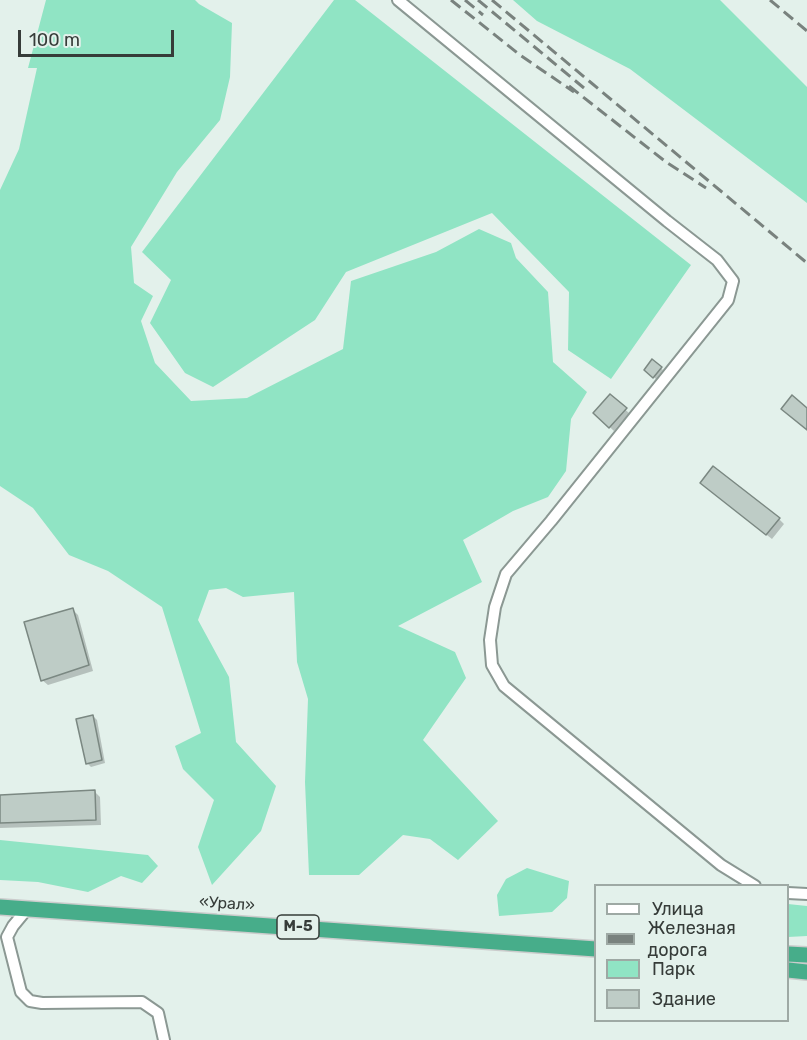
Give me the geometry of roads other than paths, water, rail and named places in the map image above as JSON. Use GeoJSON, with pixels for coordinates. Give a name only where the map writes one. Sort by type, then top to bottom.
{"type":"FeatureCollection","features":[{"type":"Feature","properties":{"kind":"highway","name":"«Урал»"},"geometry":{"type":"LineString","coordinates":[[0,907],[594,949]]}},
{"type":"Feature","properties":{"kind":"highway"},"geometry":{"type":"LineString","coordinates":[[789,954],[807,955]]}},
{"type":"Feature","properties":{"kind":"highway"},"geometry":{"type":"LineString","coordinates":[[789,970],[807,972]]}},
{"type":"Feature","properties":{"kind":"street"},"geometry":{"type":"LineString","coordinates":[[398,0],[717,260],[733,281],[728,300],[506,574],[495,607],[490,640],[492,664],[504,686],[721,865],[753,884]]}},
{"type":"Feature","properties":{"kind":"street"},"geometry":{"type":"LineString","coordinates":[[789,893],[807,894]]}},
{"type":"Feature","properties":{"kind":"street"},"geometry":{"type":"LineString","coordinates":[[27,909],[7,937],[21,992],[30,1000],[42,1003],[142,1002],[158,1013],[165,1040]]}},
{"type":"Feature","properties":{"kind":"railway"},"geometry":{"type":"LineString","coordinates":[[451,0],[520,55],[574,92]]}},
{"type":"Feature","properties":{"kind":"railway"},"geometry":{"type":"LineString","coordinates":[[465,0],[483,15]]}},
{"type":"Feature","properties":{"kind":"railway"},"geometry":{"type":"LineString","coordinates":[[478,0],[584,88]]}},
{"type":"Feature","properties":{"kind":"railway"},"geometry":{"type":"LineString","coordinates":[[492,0],[807,263]]}},
{"type":"Feature","properties":{"kind":"railway"},"geometry":{"type":"LineString","coordinates":[[770,0],[807,31]]}},
{"type":"Feature","properties":{"kind":"railway"},"geometry":{"type":"LineString","coordinates":[[569,86],[666,162],[706,188]]}}]}
